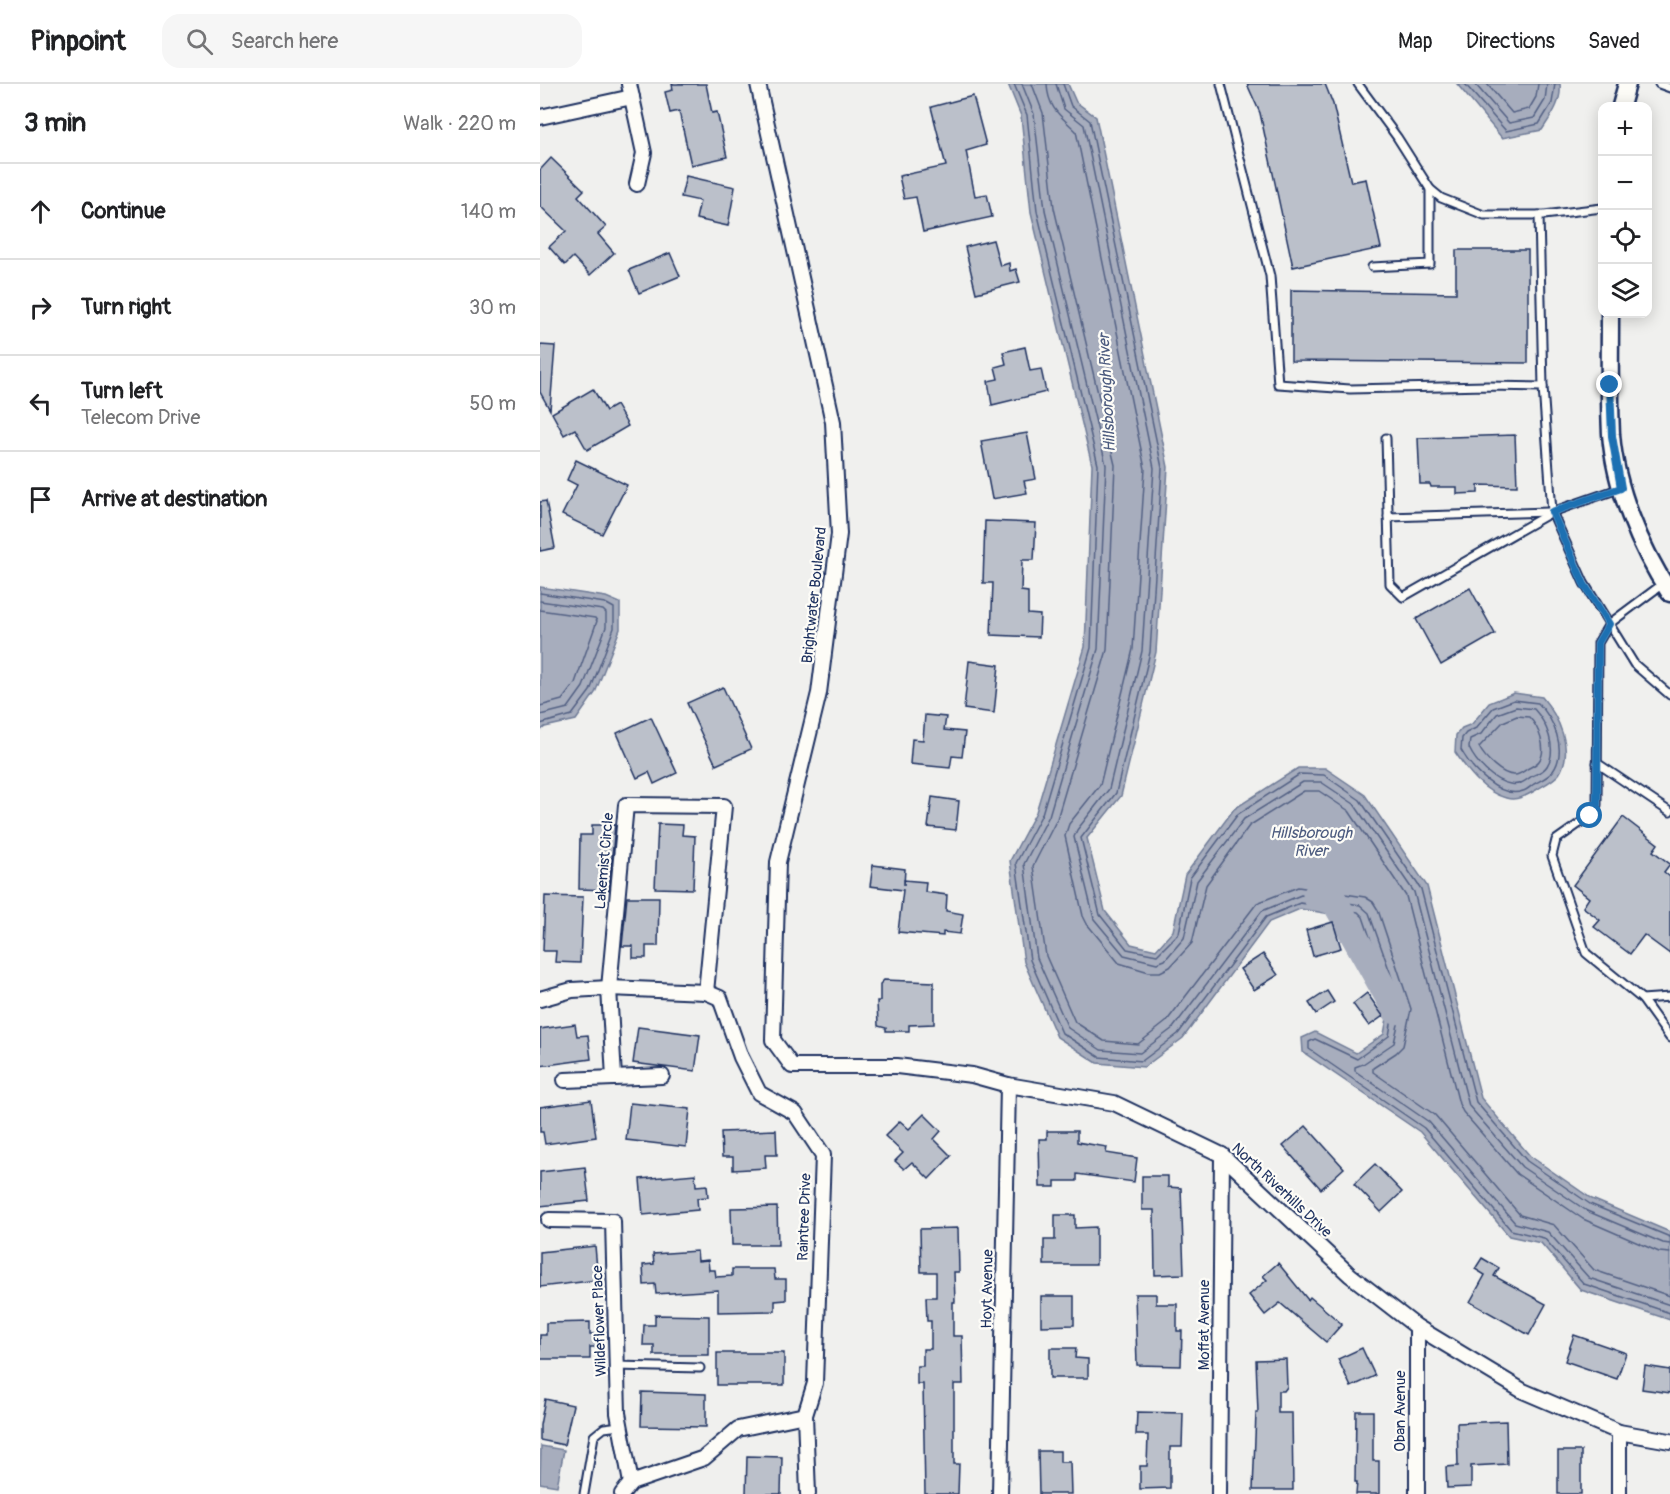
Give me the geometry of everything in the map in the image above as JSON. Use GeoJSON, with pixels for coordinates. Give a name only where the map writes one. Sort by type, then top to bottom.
{"type":"FeatureCollection","features":[{"type":"Feature","properties":{"kind":"street","name":"Brightwater Boulevard"},"geometry":{"type":"LineString","coordinates":[[758,84],[833,422],[839,534],[819,693],[778,862],[773,1040]]}},
{"type":"Feature","properties":{"kind":"street"},"geometry":{"type":"LineString","coordinates":[[1622,102],[1627,84]]}},
{"type":"Feature","properties":{"kind":"street"},"geometry":{"type":"LineString","coordinates":[[540,117],[630,90],[644,153],[637,184]]}},
{"type":"Feature","properties":{"kind":"street"},"geometry":{"type":"LineString","coordinates":[[1610,318],[1612,436],[1621,488],[1646,554],[1667,588]]}},
{"type":"Feature","properties":{"kind":"street","name":"Lakemist Circle"},"geometry":{"type":"LineString","coordinates":[[609,988],[626,805],[724,806],[706,992]]}},
{"type":"Feature","properties":{"kind":"street"},"geometry":{"type":"LineString","coordinates":[[540,999],[572,990],[609,988],[706,992]]}},
{"type":"Feature","properties":{"kind":"street"},"geometry":{"type":"LineString","coordinates":[[609,988],[614,1078]]}},
{"type":"Feature","properties":{"kind":"street","name":"Raintree Drive"},"geometry":{"type":"LineString","coordinates":[[706,992],[720,998],[741,1057],[759,1093],[795,1113],[823,1155],[815,1383],[805,1415],[808,1494]]}},
{"type":"Feature","properties":{"kind":"street","name":"North Riverhills Drive"},"geometry":{"type":"LineString","coordinates":[[773,1040],[792,1066],[897,1066],[972,1075],[1008,1085],[1114,1103],[1222,1155],[1350,1275],[1417,1327],[1523,1391],[1619,1432],[1670,1441]]}},
{"type":"Feature","properties":{"kind":"street"},"geometry":{"type":"LineString","coordinates":[[565,1080],[662,1076]]}},
{"type":"Feature","properties":{"kind":"street","name":"Hoyt Avenue"},"geometry":{"type":"LineString","coordinates":[[1000,1494],[1008,1085]]}},
{"type":"Feature","properties":{"kind":"street","name":"Moffat Avenue"},"geometry":{"type":"LineString","coordinates":[[1219,1494],[1222,1155]]}},
{"type":"Feature","properties":{"kind":"street","name":"Wildeflower Place"},"geometry":{"type":"LineString","coordinates":[[549,1220],[613,1221],[618,1413],[626,1489]]}},
{"type":"Feature","properties":{"kind":"street","name":"Oban Avenue"},"geometry":{"type":"LineString","coordinates":[[1417,1327],[1417,1494]]}},
{"type":"Feature","properties":{"kind":"street"},"geometry":{"type":"LineString","coordinates":[[626,1489],[704,1458],[738,1429],[805,1415]]}},
{"type":"Feature","properties":{"kind":"street"},"geometry":{"type":"LineString","coordinates":[[1619,1432],[1619,1494]]}},
{"type":"Feature","properties":{"kind":"lane"},"geometry":{"type":"LineString","coordinates":[[1221,84],[1270,276],[1278,384],[1350,389],[1543,387]]}},
{"type":"Feature","properties":{"kind":"lane"},"geometry":{"type":"LineString","coordinates":[[1358,84],[1397,137],[1430,189],[1442,198],[1484,215],[1539,215],[1598,208]]}},
{"type":"Feature","properties":{"kind":"lane"},"geometry":{"type":"LineString","coordinates":[[1659,84],[1670,88]]}},
{"type":"Feature","properties":{"kind":"lane"},"geometry":{"type":"LineString","coordinates":[[1372,267],[1430,264],[1430,189]]}},
{"type":"Feature","properties":{"kind":"lane"},"geometry":{"type":"LineString","coordinates":[[1539,215],[1543,387],[1552,512],[1584,584],[1634,664],[1670,695]]}},
{"type":"Feature","properties":{"kind":"lane"},"geometry":{"type":"LineString","coordinates":[[1386,438],[1390,584],[1403,597],[1552,512],[1621,488]]}},
{"type":"Feature","properties":{"kind":"lane"},"geometry":{"type":"LineString","coordinates":[[1388,517],[1552,512]]}},
{"type":"Feature","properties":{"kind":"lane"},"geometry":{"type":"LineString","coordinates":[[1667,588],[1609,624],[1598,643],[1597,805],[1590,816],[1557,840],[1552,856],[1586,954],[1642,999],[1670,1038]]}},
{"type":"Feature","properties":{"kind":"lane"},"geometry":{"type":"LineString","coordinates":[[1597,763],[1670,812]]}},
{"type":"Feature","properties":{"kind":"lane"},"geometry":{"type":"LineString","coordinates":[[1642,999],[1670,997]]}},
{"type":"Feature","properties":{"kind":"lane"},"geometry":{"type":"LineString","coordinates":[[616,1365],[700,1368]]}},
{"type":"Feature","properties":{"kind":"lane"},"geometry":{"type":"LineString","coordinates":[[584,1494],[594,1436],[604,1428],[620,1426]]}},
{"type":"Feature","properties":{"kind":"water","name":"Hillsborough River"},"geometry":{"type":"Polygon","coordinates":[[[1008,84],[1068,84],[1076,102],[1096,117],[1168,467],[1156,652],[1121,796],[1087,838],[1105,911],[1131,944],[1156,950],[1173,931],[1185,875],[1234,809],[1298,768],[1325,768],[1365,795],[1427,886],[1481,1098],[1530,1156],[1592,1199],[1670,1232],[1670,1320],[1581,1290],[1541,1243],[1509,1236],[1420,1132],[1303,1052],[1302,1038],[1315,1032],[1356,1053],[1384,1034],[1389,1008],[1356,918],[1300,909],[1269,922],[1183,1038],[1144,1067],[1097,1063],[1057,1037],[1024,962],[1010,861],[1036,812],[1085,647],[1092,465],[1031,212],[1021,116],[1008,84]]]}},
{"type":"Feature","properties":{"kind":"water"},"geometry":{"type":"Polygon","coordinates":[[[1457,84],[1560,84],[1560,91],[1555,108],[1542,130],[1502,138],[1457,84]]]}},
{"type":"Feature","properties":{"kind":"water"},"geometry":{"type":"Polygon","coordinates":[[[540,587],[606,597],[620,603],[620,629],[595,693],[576,720],[545,727],[540,731],[540,587]]]}},
{"type":"Feature","properties":{"kind":"water"},"geometry":{"type":"Polygon","coordinates":[[[1514,693],[1542,697],[1559,723],[1565,744],[1565,755],[1564,765],[1554,779],[1529,794],[1514,799],[1498,795],[1483,786],[1455,752],[1456,735],[1462,728],[1472,724],[1489,703],[1514,693]]]}},
{"type":"Feature","properties":{"kind":"water"},"geometry":{"type":"Polygon","coordinates":[[[541,1446],[564,1450],[557,1486],[540,1483],[541,1446]]]}},
{"type":"Feature","properties":{"kind":"building"},"geometry":{"type":"Polygon","coordinates":[[[672,84],[706,84],[712,113],[717,112],[727,157],[691,165],[679,111],[670,113],[665,92],[673,90],[672,84]]]}},
{"type":"Feature","properties":{"kind":"building"},"geometry":{"type":"Polygon","coordinates":[[[1247,84],[1325,84],[1333,104],[1351,182],[1366,179],[1381,248],[1293,267],[1260,113],[1247,84]]]}},
{"type":"Feature","properties":{"kind":"building"},"geometry":{"type":"Polygon","coordinates":[[[973,96],[986,145],[966,151],[975,196],[987,194],[992,217],[923,232],[916,197],[904,199],[899,176],[946,166],[931,107],[973,96]]]}},
{"type":"Feature","properties":{"kind":"building"},"geometry":{"type":"Polygon","coordinates":[[[551,158],[584,190],[578,196],[606,227],[598,234],[614,253],[590,275],[573,257],[565,265],[549,247],[566,231],[540,206],[540,170],[551,158]]]}},
{"type":"Feature","properties":{"kind":"building"},"geometry":{"type":"Polygon","coordinates":[[[686,176],[735,187],[728,226],[696,219],[700,201],[681,197],[686,176]]]}},
{"type":"Feature","properties":{"kind":"building"},"geometry":{"type":"Polygon","coordinates":[[[993,240],[1000,266],[1009,263],[1010,271],[1016,269],[1020,282],[976,293],[965,247],[993,240]]]}},
{"type":"Feature","properties":{"kind":"building"},"geometry":{"type":"Polygon","coordinates":[[[1456,250],[1528,250],[1528,363],[1291,361],[1291,290],[1456,293],[1456,250]]]}},
{"type":"Feature","properties":{"kind":"building"},"geometry":{"type":"Polygon","coordinates":[[[670,253],[680,276],[639,293],[629,270],[670,253]]]}},
{"type":"Feature","properties":{"kind":"building"},"geometry":{"type":"Polygon","coordinates":[[[540,345],[555,346],[550,410],[540,392],[540,345]]]}},
{"type":"Feature","properties":{"kind":"building"},"geometry":{"type":"Polygon","coordinates":[[[1025,347],[1030,371],[1041,369],[1046,392],[992,405],[988,381],[998,379],[995,367],[1006,364],[1003,352],[1025,347]]]}},
{"type":"Feature","properties":{"kind":"building"},"geometry":{"type":"Polygon","coordinates":[[[593,389],[606,411],[616,405],[628,426],[587,450],[575,429],[564,435],[552,413],[593,389]]]}},
{"type":"Feature","properties":{"kind":"building"},"geometry":{"type":"Polygon","coordinates":[[[1027,433],[1036,479],[1024,481],[1027,493],[992,499],[981,441],[1027,433]]]}},
{"type":"Feature","properties":{"kind":"building"},"geometry":{"type":"Polygon","coordinates":[[[1515,435],[1517,486],[1478,485],[1478,493],[1457,494],[1457,487],[1431,487],[1430,484],[1420,484],[1418,438],[1515,435]]]}},
{"type":"Feature","properties":{"kind":"building"},"geometry":{"type":"Polygon","coordinates":[[[576,460],[627,485],[602,534],[562,515],[577,485],[567,480],[576,460]]]}},
{"type":"Feature","properties":{"kind":"building"},"geometry":{"type":"Polygon","coordinates":[[[546,501],[555,548],[540,551],[540,502],[546,501]]]}},
{"type":"Feature","properties":{"kind":"building"},"geometry":{"type":"Polygon","coordinates":[[[985,521],[1036,523],[1034,560],[1022,560],[1021,591],[1028,592],[1028,614],[1040,615],[1039,637],[991,635],[993,583],[983,583],[985,521]]]}},
{"type":"Feature","properties":{"kind":"building"},"geometry":{"type":"Polygon","coordinates":[[[1470,588],[1495,634],[1441,665],[1416,619],[1470,588]]]}},
{"type":"Feature","properties":{"kind":"building"},"geometry":{"type":"Polygon","coordinates":[[[969,661],[999,665],[994,713],[964,709],[969,661]]]}},
{"type":"Feature","properties":{"kind":"building"},"geometry":{"type":"Polygon","coordinates":[[[723,687],[751,749],[716,765],[687,703],[723,687]]]}},
{"type":"Feature","properties":{"kind":"building"},"geometry":{"type":"Polygon","coordinates":[[[925,715],[946,717],[944,730],[965,732],[962,757],[952,756],[950,768],[910,764],[912,739],[923,740],[925,715]]]}},
{"type":"Feature","properties":{"kind":"building"},"geometry":{"type":"Polygon","coordinates":[[[651,717],[677,773],[654,784],[649,772],[637,778],[617,733],[651,717]]]}},
{"type":"Feature","properties":{"kind":"building"},"geometry":{"type":"Polygon","coordinates":[[[932,797],[959,801],[956,830],[928,827],[932,797]]]}},
{"type":"Feature","properties":{"kind":"building"},"geometry":{"type":"Polygon","coordinates":[[[1623,817],[1658,844],[1653,851],[1670,864],[1664,872],[1670,877],[1670,954],[1644,935],[1630,954],[1594,927],[1600,920],[1583,907],[1589,898],[1573,885],[1623,817]]]}},
{"type":"Feature","properties":{"kind":"building"},"geometry":{"type":"Polygon","coordinates":[[[658,824],[683,825],[682,835],[695,836],[693,889],[655,888],[658,824]]]}},
{"type":"Feature","properties":{"kind":"building"},"geometry":{"type":"Polygon","coordinates":[[[592,825],[615,825],[609,890],[579,889],[580,835],[592,835],[592,825]]]}},
{"type":"Feature","properties":{"kind":"building"},"geometry":{"type":"Polygon","coordinates":[[[873,865],[905,869],[904,880],[926,882],[925,892],[947,895],[946,911],[963,914],[960,934],[943,932],[943,936],[898,932],[903,890],[870,886],[873,865]]]}},
{"type":"Feature","properties":{"kind":"building"},"geometry":{"type":"Polygon","coordinates":[[[545,896],[583,897],[580,963],[555,962],[556,951],[543,951],[545,896]]]}},
{"type":"Feature","properties":{"kind":"building"},"geometry":{"type":"Polygon","coordinates":[[[627,897],[659,897],[658,946],[646,946],[646,958],[633,958],[633,946],[622,946],[627,897]]]}},
{"type":"Feature","properties":{"kind":"building"},"geometry":{"type":"Polygon","coordinates":[[[1333,922],[1341,948],[1313,956],[1306,930],[1333,922]]]}},
{"type":"Feature","properties":{"kind":"building"},"geometry":{"type":"Polygon","coordinates":[[[1263,954],[1278,975],[1254,990],[1240,969],[1263,954]]]}},
{"type":"Feature","properties":{"kind":"building"},"geometry":{"type":"Polygon","coordinates":[[[884,980],[934,982],[934,1024],[909,1025],[909,1031],[886,1031],[886,1028],[878,1026],[877,1001],[880,1001],[880,984],[884,980]]]}},
{"type":"Feature","properties":{"kind":"building"},"geometry":{"type":"Polygon","coordinates":[[[1327,991],[1334,1002],[1316,1014],[1309,1003],[1327,991]]]}},
{"type":"Feature","properties":{"kind":"building"},"geometry":{"type":"Polygon","coordinates":[[[1367,993],[1383,1016],[1369,1026],[1353,1004],[1367,993]]]}},
{"type":"Feature","properties":{"kind":"building"},"geometry":{"type":"Polygon","coordinates":[[[575,1024],[577,1036],[588,1035],[591,1059],[540,1066],[540,1029],[575,1024]]]}},
{"type":"Feature","properties":{"kind":"building"},"geometry":{"type":"Polygon","coordinates":[[[638,1027],[700,1035],[695,1071],[633,1063],[638,1027]]]}},
{"type":"Feature","properties":{"kind":"building"},"geometry":{"type":"Polygon","coordinates":[[[591,1100],[596,1137],[545,1144],[543,1132],[540,1132],[540,1107],[591,1100]]]}},
{"type":"Feature","properties":{"kind":"building"},"geometry":{"type":"Polygon","coordinates":[[[630,1103],[690,1109],[686,1147],[626,1140],[630,1103]]]}},
{"type":"Feature","properties":{"kind":"building"},"geometry":{"type":"Polygon","coordinates":[[[924,1114],[941,1131],[934,1139],[951,1156],[929,1179],[912,1162],[904,1169],[895,1161],[903,1153],[885,1136],[900,1121],[909,1129],[924,1114]]]}},
{"type":"Feature","properties":{"kind":"building"},"geometry":{"type":"Polygon","coordinates":[[[1306,1126],[1344,1168],[1321,1189],[1283,1146],[1306,1126]]]}},
{"type":"Feature","properties":{"kind":"building"},"geometry":{"type":"Polygon","coordinates":[[[776,1130],[777,1155],[765,1155],[766,1168],[733,1170],[733,1157],[722,1157],[721,1132],[776,1130]]]}},
{"type":"Feature","properties":{"kind":"building"},"geometry":{"type":"Polygon","coordinates":[[[1047,1131],[1077,1131],[1077,1142],[1107,1147],[1106,1153],[1137,1158],[1134,1182],[1077,1174],[1077,1181],[1055,1181],[1055,1187],[1040,1187],[1039,1139],[1047,1139],[1047,1131]]]}},
{"type":"Feature","properties":{"kind":"building"},"geometry":{"type":"Polygon","coordinates":[[[1375,1164],[1402,1192],[1381,1212],[1354,1184],[1375,1164]]]}},
{"type":"Feature","properties":{"kind":"building"},"geometry":{"type":"Polygon","coordinates":[[[585,1167],[589,1201],[540,1206],[540,1172],[585,1167]]]}},
{"type":"Feature","properties":{"kind":"building"},"geometry":{"type":"Polygon","coordinates":[[[695,1174],[696,1186],[707,1185],[708,1197],[697,1198],[698,1210],[643,1215],[640,1179],[695,1174]]]}},
{"type":"Feature","properties":{"kind":"building"},"geometry":{"type":"Polygon","coordinates":[[[1142,1176],[1168,1176],[1168,1187],[1181,1188],[1184,1274],[1155,1275],[1154,1210],[1142,1210],[1142,1176]]]}},
{"type":"Feature","properties":{"kind":"building"},"geometry":{"type":"Polygon","coordinates":[[[777,1207],[778,1245],[732,1245],[731,1208],[777,1207]]]}},
{"type":"Feature","properties":{"kind":"building"},"geometry":{"type":"Polygon","coordinates":[[[1055,1215],[1075,1215],[1075,1228],[1096,1227],[1096,1265],[1044,1265],[1044,1240],[1055,1240],[1055,1215]]]}},
{"type":"Feature","properties":{"kind":"building"},"geometry":{"type":"Polygon","coordinates":[[[958,1228],[959,1272],[954,1272],[953,1336],[962,1336],[963,1384],[954,1384],[954,1464],[959,1464],[958,1494],[925,1494],[923,1384],[917,1384],[917,1366],[923,1366],[923,1349],[931,1349],[931,1321],[927,1321],[926,1297],[936,1297],[936,1272],[921,1272],[920,1229],[958,1228]]]}},
{"type":"Feature","properties":{"kind":"building"},"geometry":{"type":"Polygon","coordinates":[[[595,1246],[598,1280],[540,1287],[540,1252],[595,1246]]]}},
{"type":"Feature","properties":{"kind":"building"},"geometry":{"type":"Polygon","coordinates":[[[697,1251],[698,1261],[708,1260],[709,1270],[715,1270],[716,1277],[732,1276],[732,1269],[774,1269],[775,1279],[786,1279],[786,1300],[775,1301],[775,1311],[718,1312],[718,1290],[656,1294],[655,1284],[644,1285],[643,1265],[654,1264],[653,1254],[697,1251]]]}},
{"type":"Feature","properties":{"kind":"building"},"geometry":{"type":"Polygon","coordinates":[[[1482,1258],[1499,1268],[1494,1276],[1546,1304],[1529,1335],[1470,1302],[1485,1275],[1475,1269],[1482,1258]]]}},
{"type":"Feature","properties":{"kind":"building"},"geometry":{"type":"Polygon","coordinates":[[[1278,1263],[1308,1300],[1310,1297],[1342,1324],[1326,1342],[1280,1303],[1265,1315],[1249,1295],[1267,1280],[1263,1276],[1278,1263]]]}},
{"type":"Feature","properties":{"kind":"building"},"geometry":{"type":"Polygon","coordinates":[[[1135,1294],[1156,1294],[1156,1304],[1177,1304],[1177,1331],[1182,1331],[1181,1366],[1137,1365],[1135,1294]]]}},
{"type":"Feature","properties":{"kind":"building"},"geometry":{"type":"Polygon","coordinates":[[[1041,1296],[1074,1296],[1074,1325],[1041,1326],[1041,1296]]]}},
{"type":"Feature","properties":{"kind":"building"},"geometry":{"type":"Polygon","coordinates":[[[655,1315],[709,1316],[709,1355],[654,1355],[654,1345],[643,1345],[644,1325],[655,1325],[655,1315]]]}},
{"type":"Feature","properties":{"kind":"building"},"geometry":{"type":"Polygon","coordinates":[[[590,1322],[590,1334],[601,1334],[601,1347],[590,1347],[590,1359],[540,1359],[540,1335],[546,1335],[546,1323],[590,1322]]]}},
{"type":"Feature","properties":{"kind":"building"},"geometry":{"type":"Polygon","coordinates":[[[1574,1335],[1626,1353],[1617,1379],[1565,1361],[1574,1335]]]}},
{"type":"Feature","properties":{"kind":"building"},"geometry":{"type":"Polygon","coordinates":[[[1050,1348],[1076,1348],[1075,1358],[1088,1359],[1088,1378],[1050,1378],[1050,1348]]]}},
{"type":"Feature","properties":{"kind":"building"},"geometry":{"type":"Polygon","coordinates":[[[1362,1348],[1375,1376],[1351,1387],[1338,1359],[1362,1348]]]}},
{"type":"Feature","properties":{"kind":"building"},"geometry":{"type":"Polygon","coordinates":[[[717,1353],[784,1353],[784,1385],[717,1385],[717,1353]]]}},
{"type":"Feature","properties":{"kind":"building"},"geometry":{"type":"Polygon","coordinates":[[[1286,1359],[1287,1387],[1284,1391],[1278,1391],[1278,1413],[1292,1413],[1293,1490],[1253,1490],[1256,1413],[1258,1413],[1256,1360],[1286,1359]]]}},
{"type":"Feature","properties":{"kind":"building"},"geometry":{"type":"Polygon","coordinates":[[[1645,1366],[1670,1370],[1670,1393],[1642,1389],[1645,1366]]]}},
{"type":"Feature","properties":{"kind":"building"},"geometry":{"type":"Polygon","coordinates":[[[642,1392],[706,1394],[706,1427],[641,1426],[642,1392]]]}},
{"type":"Feature","properties":{"kind":"building"},"geometry":{"type":"Polygon","coordinates":[[[545,1399],[573,1405],[564,1445],[540,1440],[540,1425],[545,1399]]]}},
{"type":"Feature","properties":{"kind":"building"},"geometry":{"type":"Polygon","coordinates":[[[1356,1411],[1373,1411],[1373,1461],[1379,1461],[1379,1494],[1356,1494],[1356,1411]]]}},
{"type":"Feature","properties":{"kind":"building"},"geometry":{"type":"Polygon","coordinates":[[[1137,1412],[1183,1413],[1182,1447],[1170,1447],[1170,1488],[1140,1489],[1140,1466],[1147,1466],[1148,1435],[1136,1435],[1137,1412]]]}},
{"type":"Feature","properties":{"kind":"building"},"geometry":{"type":"Polygon","coordinates":[[[1506,1421],[1507,1464],[1471,1466],[1471,1487],[1447,1488],[1446,1467],[1458,1466],[1457,1423],[1506,1421]]]}},
{"type":"Feature","properties":{"kind":"building"},"geometry":{"type":"Polygon","coordinates":[[[1038,1451],[1060,1451],[1060,1462],[1070,1462],[1071,1494],[1039,1494],[1038,1451]]]}},
{"type":"Feature","properties":{"kind":"building"},"geometry":{"type":"Polygon","coordinates":[[[1558,1451],[1581,1451],[1581,1494],[1558,1494],[1558,1451]]]}},
{"type":"Feature","properties":{"kind":"building"},"geometry":{"type":"Polygon","coordinates":[[[747,1456],[782,1457],[781,1494],[746,1494],[747,1456]]]}},
{"type":"Feature","properties":{"kind":"waterway","name":"Hillsborough River"},"geometry":{"type":"LineString","coordinates":[[1316,896],[1335,902],[1396,1011]]}},
{"type":"Feature","properties":{"kind":"route"},"geometry":{"type":"LineString","coordinates":[[1590,816],[1597,805],[1598,643],[1609,624],[1584,584],[1552,512],[1621,488],[1612,436],[1610,385]]}}]}
